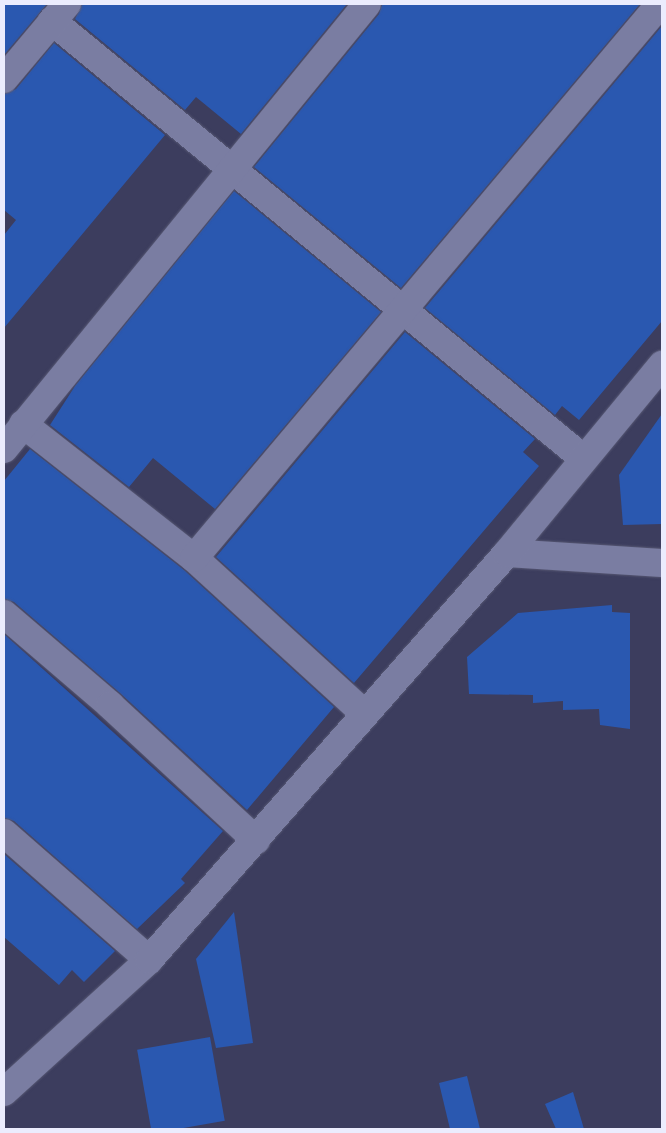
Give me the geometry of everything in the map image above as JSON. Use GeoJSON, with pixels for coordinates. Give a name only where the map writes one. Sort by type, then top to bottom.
{"type":"FeatureCollection","features":[{"type":"Feature","properties":{"kind":"street"},"geometry":{"type":"LineString","coordinates":[[194,558],[407,308],[660,4]]}},
{"type":"Feature","properties":{"kind":"street"},"geometry":{"type":"LineString","coordinates":[[4,449],[363,5]]}},
{"type":"Feature","properties":{"kind":"street"},"geometry":{"type":"LineString","coordinates":[[4,80],[59,13],[232,168],[407,308],[584,459]]}},
{"type":"Feature","properties":{"kind":"street"},"geometry":{"type":"LineString","coordinates":[[4,1092],[149,960],[256,840],[364,712],[507,553],[662,365]]}},
{"type":"Feature","properties":{"kind":"street"},"geometry":{"type":"LineString","coordinates":[[23,424],[194,558],[364,712]]}},
{"type":"Feature","properties":{"kind":"street"},"geometry":{"type":"LineString","coordinates":[[507,553],[662,563]]}},
{"type":"Feature","properties":{"kind":"street"},"geometry":{"type":"LineString","coordinates":[[4,614],[110,705],[256,840]]}},
{"type":"Feature","properties":{"kind":"street"},"geometry":{"type":"LineString","coordinates":[[4,833],[149,960]]}},
{"type":"Feature","properties":{"kind":"building"},"geometry":{"type":"Polygon","coordinates":[[[4,4],[47,4],[4,55],[4,4]]]}},
{"type":"Feature","properties":{"kind":"building"},"geometry":{"type":"Polygon","coordinates":[[[82,4],[347,4],[241,134],[196,97],[185,110],[75,19],[82,4]]]}},
{"type":"Feature","properties":{"kind":"building"},"geometry":{"type":"Polygon","coordinates":[[[382,4],[640,4],[401,288],[254,167],[379,14],[382,4]]]}},
{"type":"Feature","properties":{"kind":"building"},"geometry":{"type":"Polygon","coordinates":[[[662,26],[662,321],[579,420],[562,406],[555,415],[425,308],[662,26]]]}},
{"type":"Feature","properties":{"kind":"building"},"geometry":{"type":"Polygon","coordinates":[[[54,43],[165,135],[4,328],[4,235],[16,220],[4,210],[4,94],[16,89],[54,43]]]}},
{"type":"Feature","properties":{"kind":"building"},"geometry":{"type":"Polygon","coordinates":[[[234,191],[381,312],[215,509],[153,458],[129,487],[50,425],[75,386],[234,191]]]}},
{"type":"Feature","properties":{"kind":"building"},"geometry":{"type":"Polygon","coordinates":[[[405,332],[535,439],[523,452],[539,466],[354,683],[216,557],[405,332]]]}},
{"type":"Feature","properties":{"kind":"building"},"geometry":{"type":"Polygon","coordinates":[[[662,414],[662,524],[623,525],[619,475],[662,414]]]}},
{"type":"Feature","properties":{"kind":"building"},"geometry":{"type":"Polygon","coordinates":[[[30,449],[184,570],[334,707],[247,810],[120,693],[14,602],[4,599],[4,481],[30,449]]]}},
{"type":"Feature","properties":{"kind":"building"},"geometry":{"type":"Polygon","coordinates":[[[612,605],[612,612],[630,613],[630,729],[600,725],[599,709],[563,710],[563,701],[533,703],[533,695],[469,694],[467,657],[518,613],[612,605]]]}},
{"type":"Feature","properties":{"kind":"building"},"geometry":{"type":"Polygon","coordinates":[[[4,634],[223,831],[181,879],[185,883],[137,929],[14,821],[4,818],[4,634]]]}},
{"type":"Feature","properties":{"kind":"building"},"geometry":{"type":"Polygon","coordinates":[[[4,854],[115,951],[84,982],[72,970],[59,985],[4,937],[4,854]]]}},
{"type":"Feature","properties":{"kind":"building"},"geometry":{"type":"Polygon","coordinates":[[[234,912],[253,1043],[216,1048],[196,959],[234,912]]]}},
{"type":"Feature","properties":{"kind":"building"},"geometry":{"type":"Polygon","coordinates":[[[210,1037],[225,1121],[178,1129],[151,1129],[137,1050],[210,1037]]]}},
{"type":"Feature","properties":{"kind":"building"},"geometry":{"type":"Polygon","coordinates":[[[467,1076],[480,1129],[450,1129],[439,1083],[467,1076]]]}},
{"type":"Feature","properties":{"kind":"building"},"geometry":{"type":"Polygon","coordinates":[[[573,1092],[584,1129],[556,1129],[545,1104],[573,1092]]]}}]}
